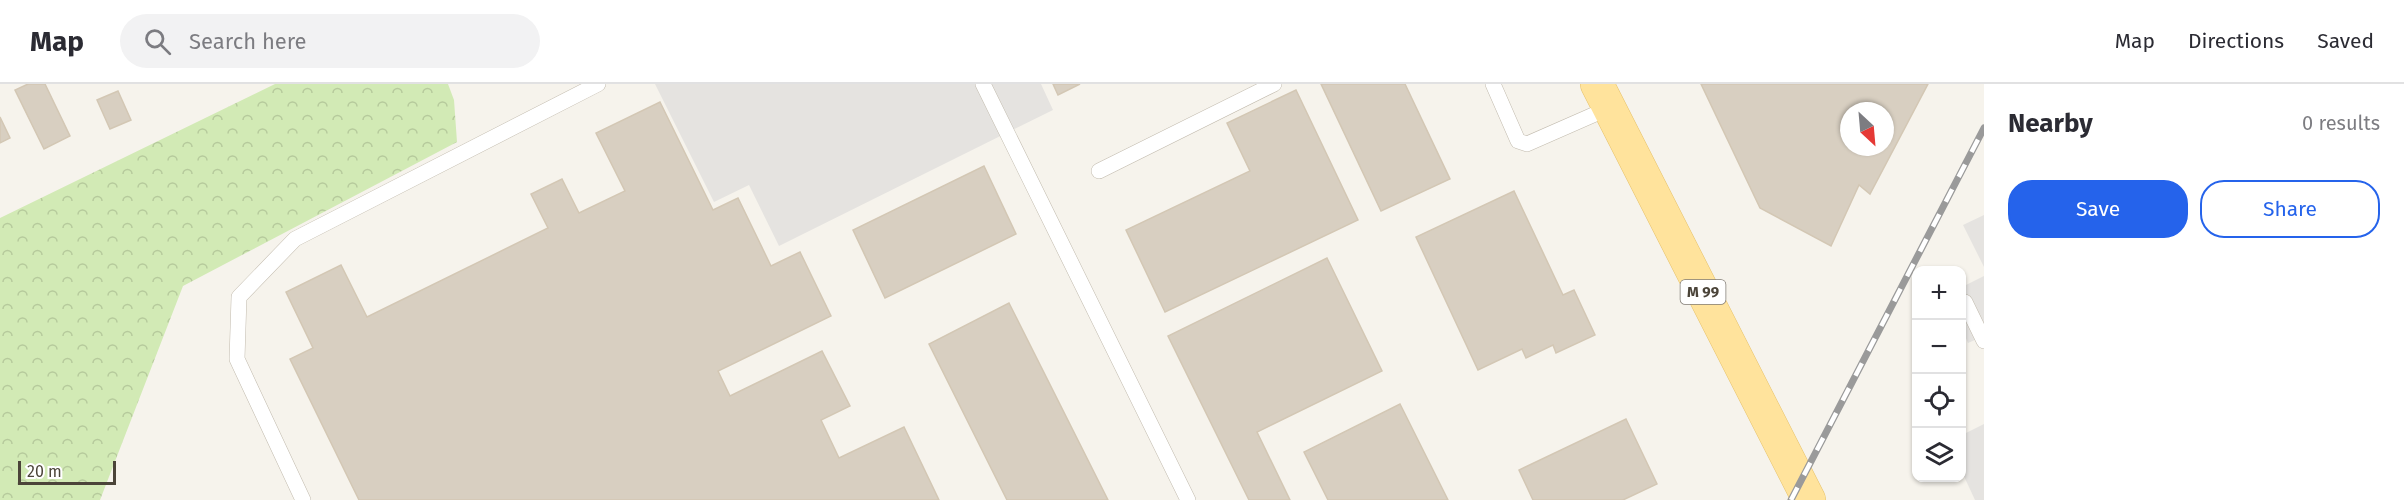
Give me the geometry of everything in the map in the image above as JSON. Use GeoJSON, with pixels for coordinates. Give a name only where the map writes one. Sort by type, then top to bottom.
{"type":"FeatureCollection","features":[{"type":"Feature","properties":{"kind":"main road","name":"M 99"},"geometry":{"type":"LineString","coordinates":[[1603,96],[1809,500]]}},
{"type":"Feature","properties":{"kind":"lane"},"geometry":{"type":"LineString","coordinates":[[303,500],[237,359],[239,297],[295,239],[598,84]]}},
{"type":"Feature","properties":{"kind":"lane"},"geometry":{"type":"LineString","coordinates":[[983,84],[1188,500]]}},
{"type":"Feature","properties":{"kind":"lane"},"geometry":{"type":"LineString","coordinates":[[1099,171],[1274,84]]}},
{"type":"Feature","properties":{"kind":"lane"},"geometry":{"type":"LineString","coordinates":[[1493,84],[1518,141],[1527,144],[1603,96]]}},
{"type":"Feature","properties":{"kind":"lane"},"geometry":{"type":"LineString","coordinates":[[1966,304],[1984,341]]}},
{"type":"Feature","properties":{"kind":"green space"},"geometry":{"type":"Polygon","coordinates":[[[275,84],[448,84],[454,100],[457,142],[183,286],[100,500],[0,500],[0,218],[275,84]]]}},
{"type":"Feature","properties":{"kind":"shaded area"},"geometry":{"type":"Polygon","coordinates":[[[655,84],[1041,84],[1053,110],[779,246],[749,185],[714,202],[655,84]]]}},
{"type":"Feature","properties":{"kind":"shaded area"},"geometry":{"type":"Polygon","coordinates":[[[1984,215],[1984,267],[1963,225],[1984,215]]]}},
{"type":"Feature","properties":{"kind":"shaded area"},"geometry":{"type":"Polygon","coordinates":[[[1984,276],[1984,336],[1968,343],[1966,338],[1966,285],[1984,276]]]}},
{"type":"Feature","properties":{"kind":"shaded area"},"geometry":{"type":"Polygon","coordinates":[[[1984,424],[1984,500],[1975,500],[1966,481],[1966,433],[1984,424]]]}},
{"type":"Feature","properties":{"kind":"building"},"geometry":{"type":"Polygon","coordinates":[[[28,84],[45,84],[70,136],[44,149],[15,90],[28,84]]]}},
{"type":"Feature","properties":{"kind":"building"},"geometry":{"type":"Polygon","coordinates":[[[1053,84],[1080,84],[1058,95],[1053,84]]]}},
{"type":"Feature","properties":{"kind":"building"},"geometry":{"type":"Polygon","coordinates":[[[1321,84],[1405,84],[1450,179],[1381,211],[1321,84]]]}},
{"type":"Feature","properties":{"kind":"building"},"geometry":{"type":"Polygon","coordinates":[[[1701,84],[1928,84],[1894,148],[1894,102],[1840,102],[1840,156],[1890,156],[1870,194],[1859,185],[1831,246],[1760,208],[1701,84]]]}},
{"type":"Feature","properties":{"kind":"building"},"geometry":{"type":"Polygon","coordinates":[[[1296,90],[1358,220],[1165,312],[1126,230],[1250,171],[1227,123],[1296,90]]]}},
{"type":"Feature","properties":{"kind":"building"},"geometry":{"type":"Polygon","coordinates":[[[118,91],[131,120],[110,129],[97,100],[118,91]]]}},
{"type":"Feature","properties":{"kind":"building"},"geometry":{"type":"Polygon","coordinates":[[[660,102],[713,210],[738,198],[771,266],[800,252],[831,316],[718,371],[730,396],[822,351],[850,406],[821,420],[839,458],[904,427],[939,500],[359,500],[290,359],[313,348],[286,292],[341,265],[367,317],[548,228],[531,194],[562,179],[579,213],[625,191],[596,133],[660,102]]]}},
{"type":"Feature","properties":{"kind":"building"},"geometry":{"type":"Polygon","coordinates":[[[0,117],[10,138],[0,143],[0,117]]]}},
{"type":"Feature","properties":{"kind":"building"},"geometry":{"type":"Polygon","coordinates":[[[984,166],[1016,234],[885,298],[853,230],[984,166]]]}},
{"type":"Feature","properties":{"kind":"building"},"geometry":{"type":"Polygon","coordinates":[[[1514,191],[1563,295],[1574,290],[1595,335],[1556,353],[1553,345],[1526,358],[1522,349],[1478,370],[1416,237],[1514,191]]]}},
{"type":"Feature","properties":{"kind":"building"},"geometry":{"type":"Polygon","coordinates":[[[1327,258],[1382,371],[1257,432],[1290,500],[1249,500],[1168,336],[1327,258]]]}},
{"type":"Feature","properties":{"kind":"building"},"geometry":{"type":"Polygon","coordinates":[[[1009,303],[1108,500],[1007,500],[929,344],[1009,303]]]}},
{"type":"Feature","properties":{"kind":"building"},"geometry":{"type":"Polygon","coordinates":[[[1400,404],[1448,500],[1328,500],[1304,452],[1400,404]]]}},
{"type":"Feature","properties":{"kind":"building"},"geometry":{"type":"Polygon","coordinates":[[[1626,419],[1657,484],[1623,500],[1533,500],[1519,470],[1626,419]]]}},
{"type":"Feature","properties":{"kind":"railway"},"geometry":{"type":"LineString","coordinates":[[1791,500],[1984,128]]}}]}
